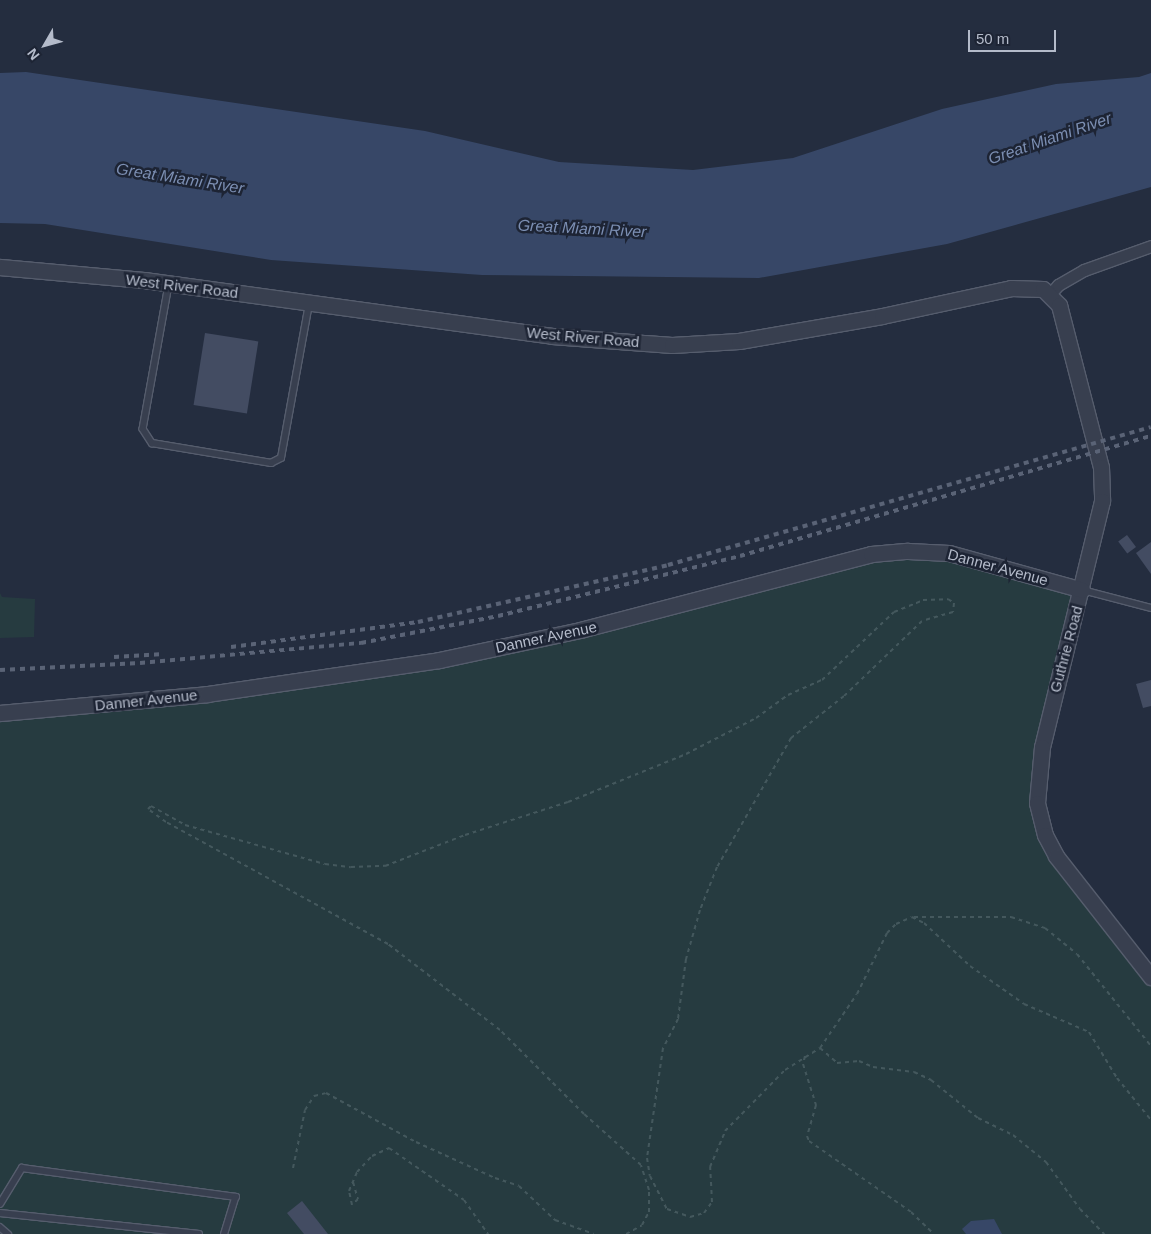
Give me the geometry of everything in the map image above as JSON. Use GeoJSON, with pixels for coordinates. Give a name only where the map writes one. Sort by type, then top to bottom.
{"type":"FeatureCollection","features":[{"type":"Feature","properties":{"kind":"street"},"geometry":{"type":"LineString","coordinates":[[1050,294],[1058,285],[1084,270],[1151,246]]}},
{"type":"Feature","properties":{"kind":"street","name":"West River Road"},"geometry":{"type":"LineString","coordinates":[[0,267],[169,283],[309,304],[552,336],[687,344],[739,341],[839,324],[1011,288],[1032,286],[1050,294]]}},
{"type":"Feature","properties":{"kind":"street","name":"Guthrie Road"},"geometry":{"type":"LineString","coordinates":[[1050,294],[1058,305],[1102,474],[1097,527],[1042,747],[1037,803],[1045,835],[1056,856],[1151,977]]}},
{"type":"Feature","properties":{"kind":"street","name":"Danner Avenue"},"geometry":{"type":"LineString","coordinates":[[0,713],[207,694],[440,660],[580,630],[871,554],[950,553],[1082,590]]}},
{"type":"Feature","properties":{"kind":"lane"},"geometry":{"type":"LineString","coordinates":[[169,283],[143,429],[152,444],[271,463],[281,458],[309,304]]}},
{"type":"Feature","properties":{"kind":"lane"},"geometry":{"type":"LineString","coordinates":[[1082,590],[1151,608]]}},
{"type":"Feature","properties":{"kind":"lane"},"geometry":{"type":"LineString","coordinates":[[0,1204],[22,1168],[236,1197],[225,1234]]}},
{"type":"Feature","properties":{"kind":"lane"},"geometry":{"type":"LineString","coordinates":[[0,1212],[199,1234]]}},
{"type":"Feature","properties":{"kind":"lane"},"geometry":{"type":"LineString","coordinates":[[0,1227],[8,1234]]}},
{"type":"Feature","properties":{"kind":"path"},"geometry":{"type":"LineString","coordinates":[[626,1234],[642,1225],[649,1212],[649,1190],[642,1165],[584,1114],[500,1030],[388,944],[166,822],[148,809],[150,806],[185,825],[325,864],[350,867],[385,866],[465,835],[568,802],[686,754],[756,718],[788,695],[817,683],[899,609],[923,600],[948,599],[954,603],[953,612],[922,622],[844,696],[791,738],[711,879],[686,959],[678,1019],[663,1048],[646,1158],[650,1176],[664,1207],[690,1217],[707,1210],[712,1202],[710,1167],[725,1131],[785,1070],[805,1055],[820,1048],[858,994],[887,933],[896,924],[912,917],[1011,918],[1045,928],[1077,954],[1151,1046]]}},
{"type":"Feature","properties":{"kind":"path"},"geometry":{"type":"LineString","coordinates":[[912,917],[924,923],[970,966],[1028,1006],[1089,1032],[1117,1078],[1151,1120]]}},
{"type":"Feature","properties":{"kind":"path"},"geometry":{"type":"LineString","coordinates":[[820,1048],[837,1064],[859,1061],[873,1067],[914,1072],[931,1080],[978,1118],[1013,1135],[1046,1162],[1080,1209],[1104,1234]]}},
{"type":"Feature","properties":{"kind":"path"},"geometry":{"type":"LineString","coordinates":[[805,1055],[804,1064],[816,1105],[807,1136],[809,1140],[911,1212],[934,1234]]}},
{"type":"Feature","properties":{"kind":"path"},"geometry":{"type":"LineString","coordinates":[[293,1168],[305,1110],[314,1096],[326,1093],[416,1142],[495,1178],[519,1186],[555,1220],[594,1234]]}},
{"type":"Feature","properties":{"kind":"path"},"geometry":{"type":"LineString","coordinates":[[353,1182],[358,1202],[352,1205],[348,1195],[353,1182],[366,1162],[382,1148],[389,1148],[464,1200],[488,1234]]}},
{"type":"Feature","properties":{"kind":"green space"},"geometry":{"type":"Polygon","coordinates":[[[908,551],[1082,590],[1042,747],[1041,823],[1151,977],[1151,1234],[0,1234],[0,713],[352,675],[908,551]]]}},
{"type":"Feature","properties":{"kind":"green space"},"geometry":{"type":"Polygon","coordinates":[[[0,593],[2,597],[35,599],[34,637],[0,638],[0,593]]]}},
{"type":"Feature","properties":{"kind":"water","name":"Great Miami River"},"geometry":{"type":"Polygon","coordinates":[[[26,72],[425,131],[559,162],[693,170],[793,158],[942,109],[1056,84],[1139,77],[1151,73],[1151,187],[947,244],[759,278],[482,275],[271,260],[45,224],[0,223],[0,73],[26,72]]]}},
{"type":"Feature","properties":{"kind":"water"},"geometry":{"type":"Polygon","coordinates":[[[994,1219],[1002,1234],[966,1234],[962,1229],[971,1221],[994,1219]]]}},
{"type":"Feature","properties":{"kind":"building"},"geometry":{"type":"Polygon","coordinates":[[[205,333],[258,341],[247,414],[194,405],[205,333]]]}},
{"type":"Feature","properties":{"kind":"building"},"geometry":{"type":"Polygon","coordinates":[[[1127,535],[1136,547],[1127,554],[1118,542],[1127,535]]]}},
{"type":"Feature","properties":{"kind":"building"},"geometry":{"type":"Polygon","coordinates":[[[1151,542],[1151,574],[1136,553],[1151,542]]]}},
{"type":"Feature","properties":{"kind":"building"},"geometry":{"type":"Polygon","coordinates":[[[1151,680],[1151,706],[1143,708],[1136,684],[1151,680]]]}},
{"type":"Feature","properties":{"kind":"building"},"geometry":{"type":"Polygon","coordinates":[[[302,1201],[328,1234],[304,1234],[287,1213],[302,1201]]]}},
{"type":"Feature","properties":{"kind":"railway"},"geometry":{"type":"LineString","coordinates":[[231,647],[418,622],[668,565],[1151,427]]}},
{"type":"Feature","properties":{"kind":"railway"},"geometry":{"type":"LineString","coordinates":[[0,670],[140,663],[361,643],[498,616],[740,556],[1151,436]]}},
{"type":"Feature","properties":{"kind":"railway"},"geometry":{"type":"LineString","coordinates":[[114,657],[164,654]]}}]}
